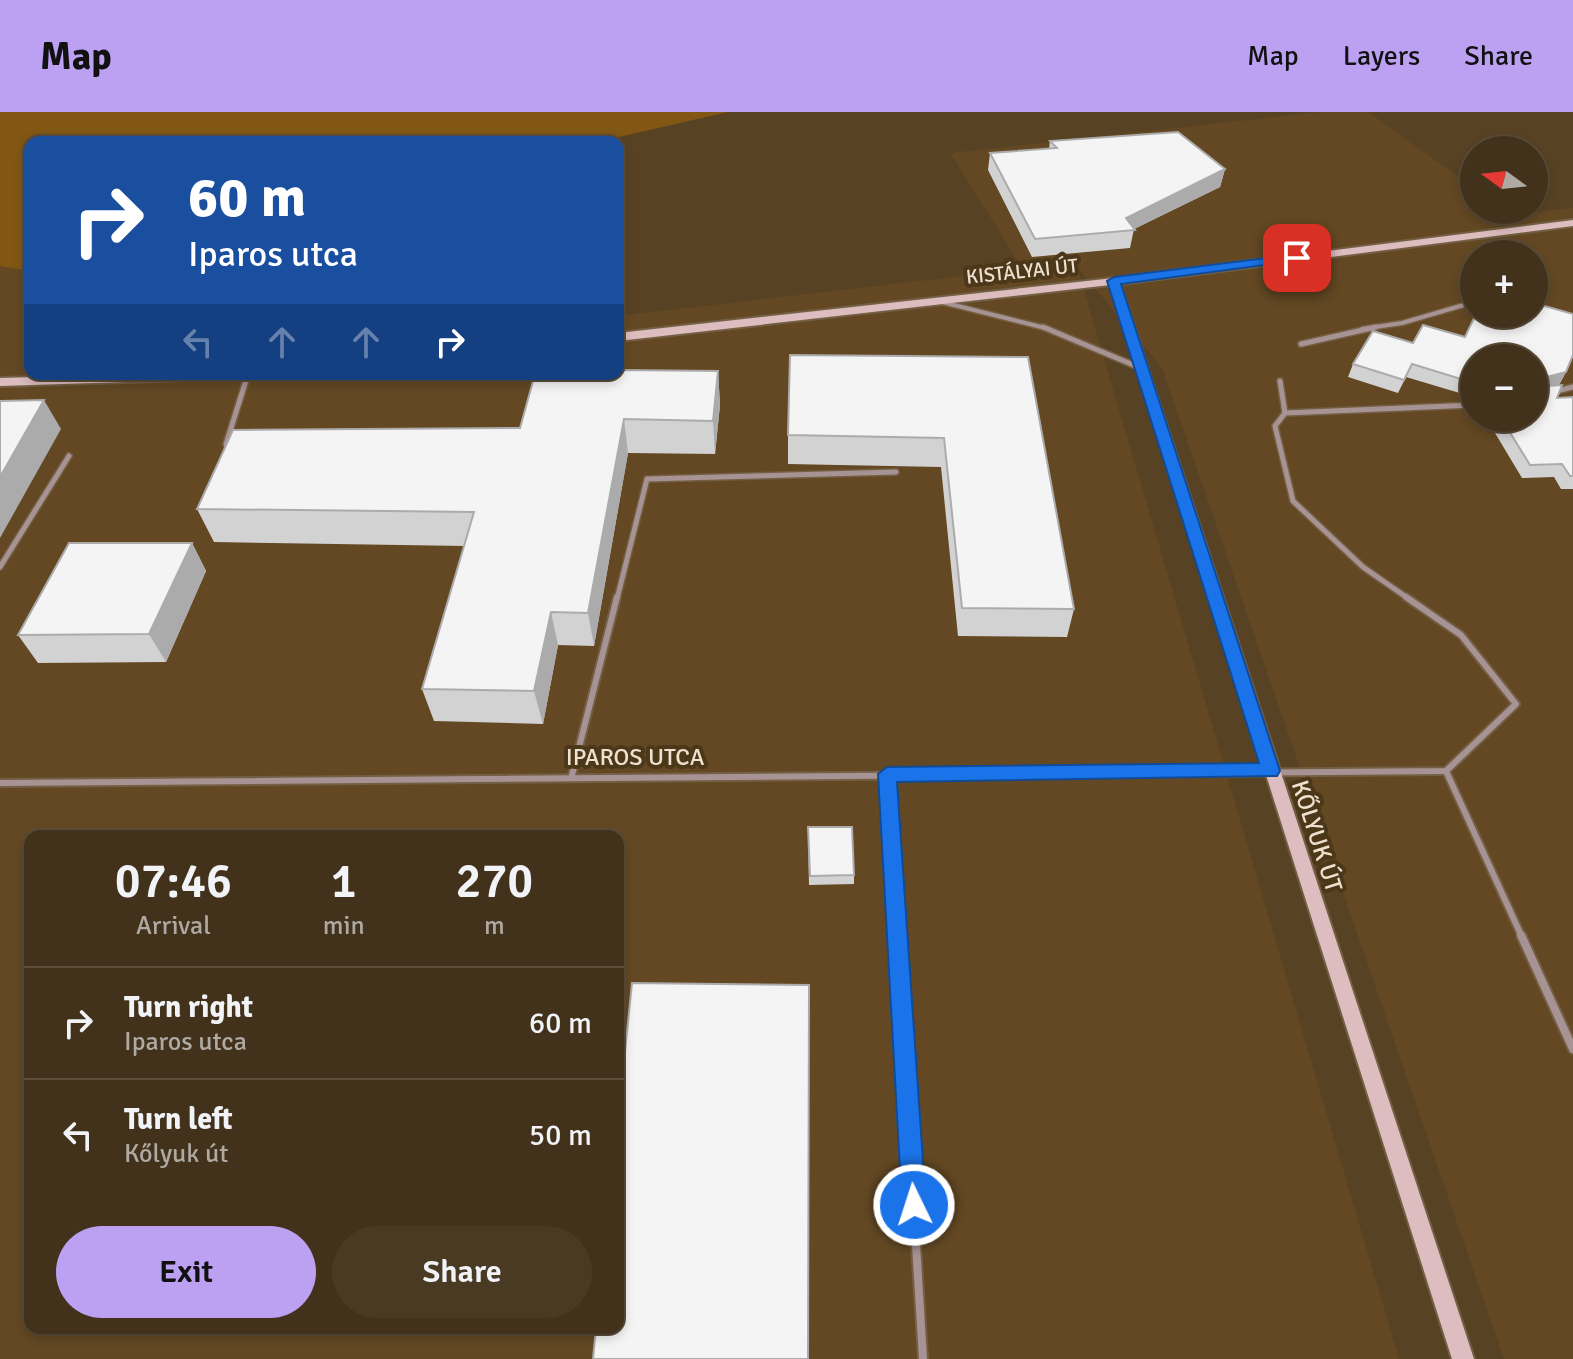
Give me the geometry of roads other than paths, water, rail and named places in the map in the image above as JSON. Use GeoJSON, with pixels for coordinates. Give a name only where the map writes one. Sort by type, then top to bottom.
{"type":"FeatureCollection","features":[{"type":"Feature","properties":{"kind":"main road","name":"KISTÁLYAI ÚT"},"geometry":{"type":"LineString","coordinates":[[624,336],[1114,281],[1573,223]]}},
{"type":"Feature","properties":{"kind":"main road","name":"KŐLYUK ÚT"},"geometry":{"type":"LineString","coordinates":[[1114,281],[1463,1359]]}},
{"type":"Feature","properties":{"kind":"main road"},"geometry":{"type":"LineString","coordinates":[[0,382],[62,380]]}},
{"type":"Feature","properties":{"kind":"lane"},"geometry":{"type":"LineString","coordinates":[[935,301],[1013,315],[1054,328],[1143,370]]}},
{"type":"Feature","properties":{"kind":"lane"},"geometry":{"type":"LineString","coordinates":[[1301,344],[1346,331],[1402,323],[1460,306]]}},
{"type":"Feature","properties":{"kind":"lane"},"geometry":{"type":"LineString","coordinates":[[241,444],[226,444],[247,380]]}},
{"type":"Feature","properties":{"kind":"lane"},"geometry":{"type":"LineString","coordinates":[[1280,381],[1285,413],[1275,426],[1293,501],[1363,567],[1461,635],[1516,704],[1446,771],[1573,1049]]}},
{"type":"Feature","properties":{"kind":"lane"},"geometry":{"type":"LineString","coordinates":[[1548,394],[1573,387]]}},
{"type":"Feature","properties":{"kind":"lane"},"geometry":{"type":"LineString","coordinates":[[1285,413],[1460,406]]}},
{"type":"Feature","properties":{"kind":"lane"},"geometry":{"type":"LineString","coordinates":[[0,567],[69,456]]}},
{"type":"Feature","properties":{"kind":"lane"},"geometry":{"type":"LineString","coordinates":[[572,775],[647,479],[896,472]]}},
{"type":"Feature","properties":{"kind":"lane","name":"IPAROS UTCA"},"geometry":{"type":"LineString","coordinates":[[0,783],[572,775],[1446,771]]}},
{"type":"Feature","properties":{"kind":"lane"},"geometry":{"type":"LineString","coordinates":[[887,774],[923,1359]]}}]}
